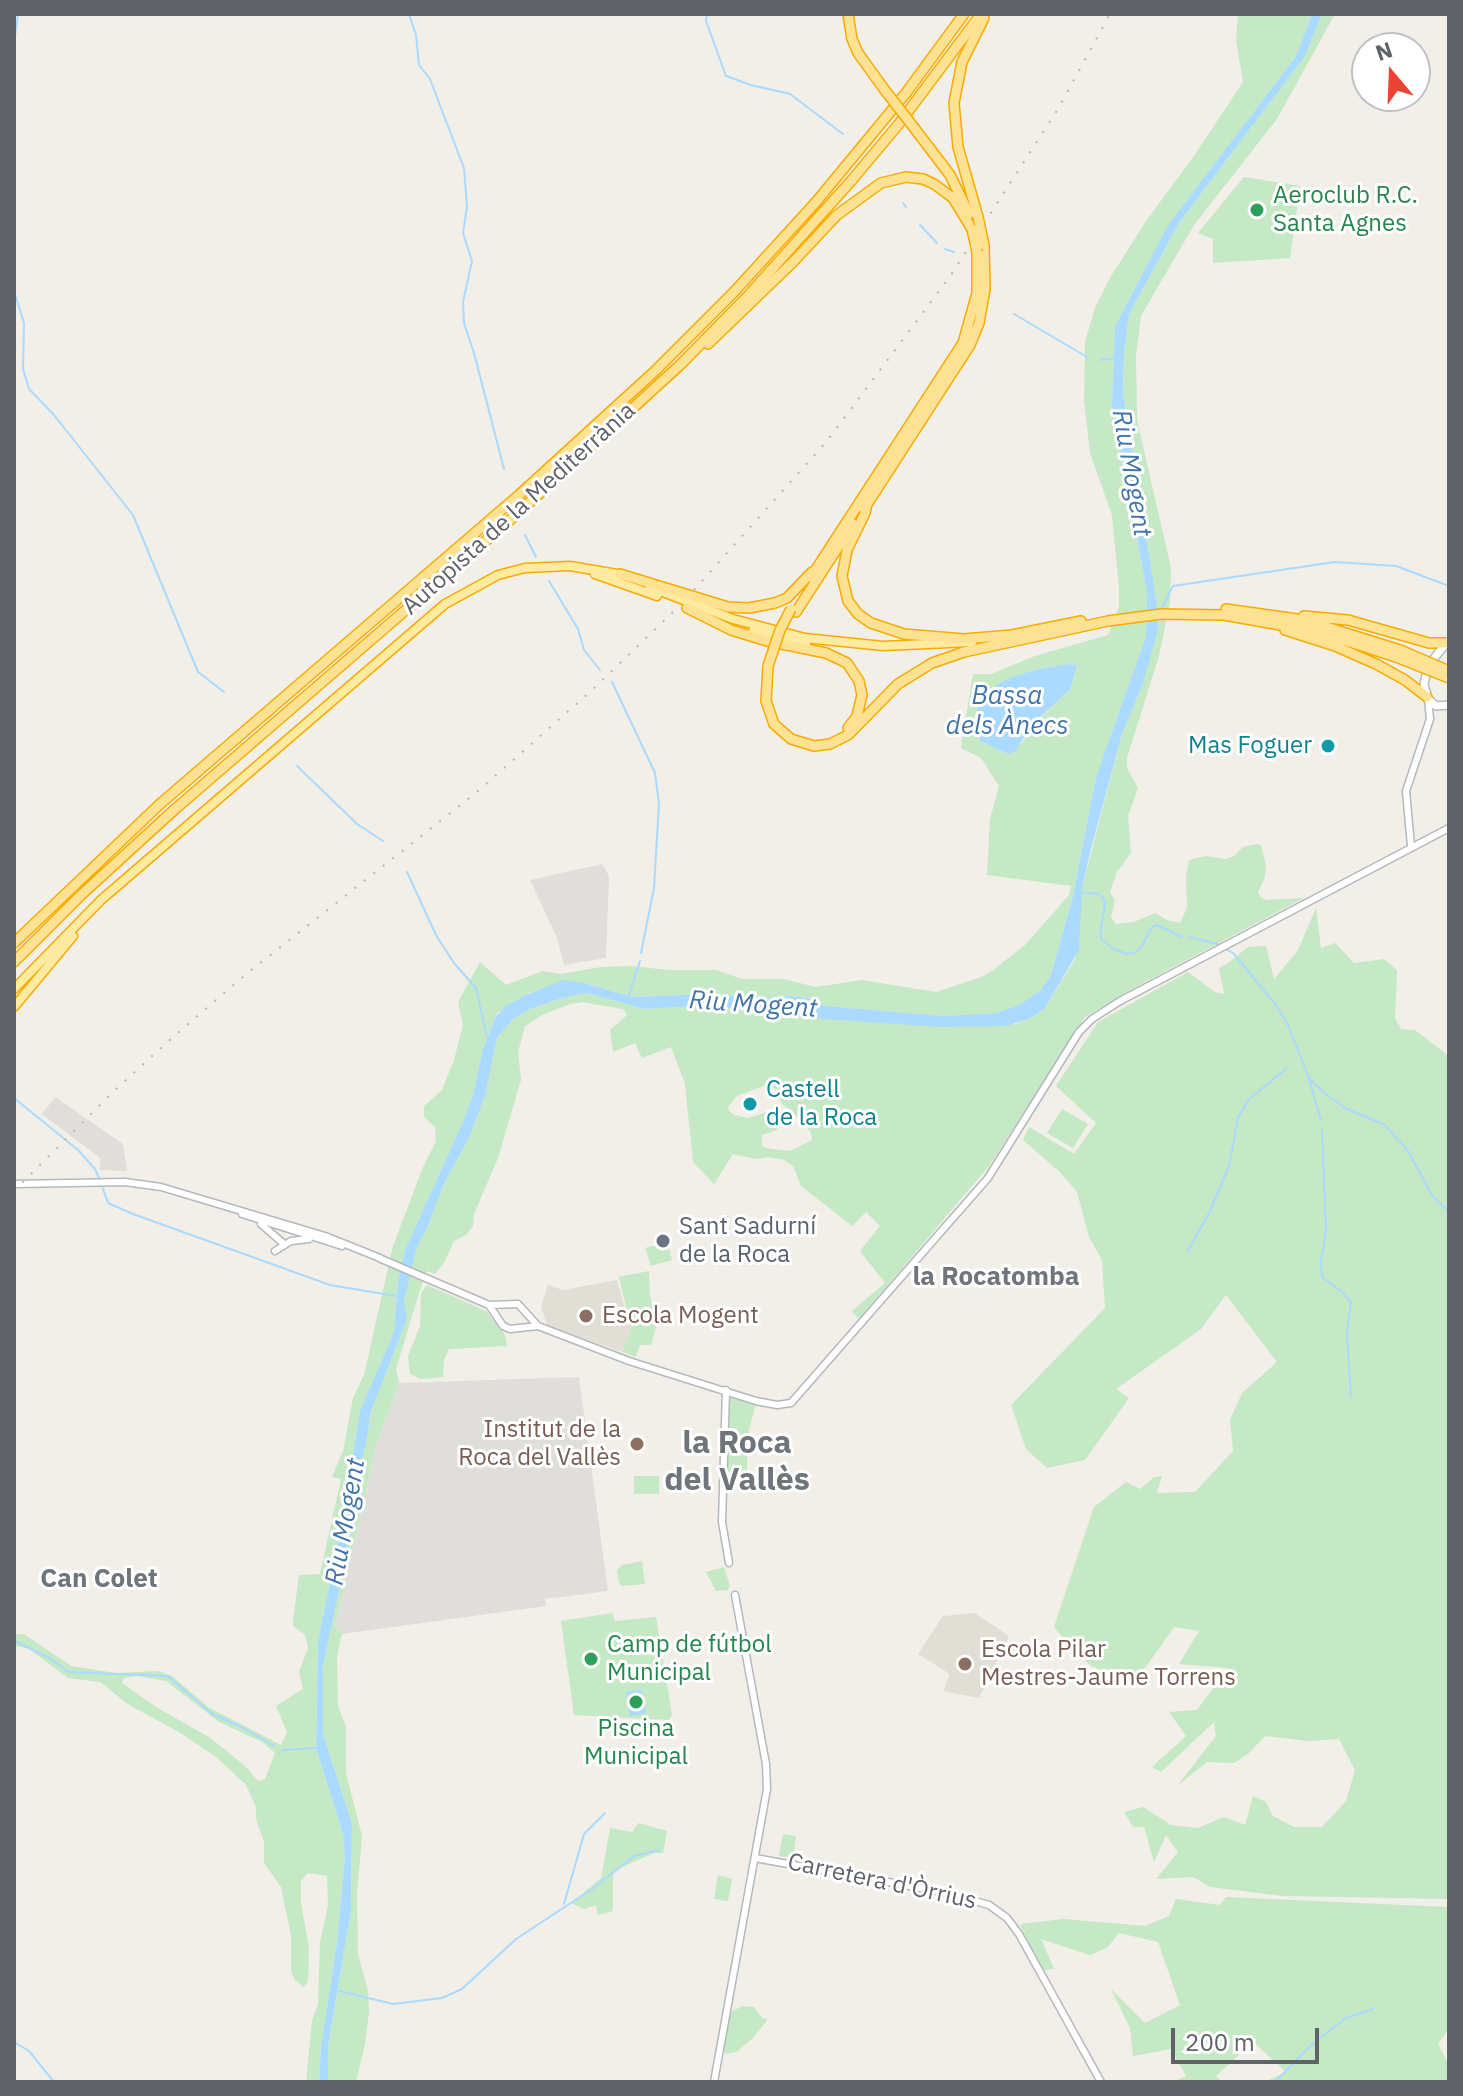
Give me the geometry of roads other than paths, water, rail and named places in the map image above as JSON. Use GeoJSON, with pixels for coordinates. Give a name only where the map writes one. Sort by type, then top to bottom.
{"type":"FeatureCollection","features":[{"type":"Feature","properties":{"kind":"highway"},"geometry":{"type":"LineString","coordinates":[[851,14],[852,39],[858,53],[961,184],[978,217]]}},
{"type":"Feature","properties":{"kind":"highway"},"geometry":{"type":"LineString","coordinates":[[933,56],[932,50],[955,14]]}},
{"type":"Feature","properties":{"kind":"highway","name":"Autopista de la Mediterrània"},"geometry":{"type":"LineString","coordinates":[[14,943],[160,804],[519,495],[646,379],[734,292],[816,202],[879,127],[964,14]]}},
{"type":"Feature","properties":{"kind":"highway"},"geometry":{"type":"LineString","coordinates":[[794,610],[867,504],[974,337],[985,289],[978,217],[958,147],[954,103],[962,62],[984,14]]}},
{"type":"Feature","properties":{"kind":"highway","name":"Autopista de la Mediterrània"},"geometry":{"type":"LineString","coordinates":[[14,962],[81,895],[174,810],[518,513],[680,365],[746,298],[851,181],[984,14]]}},
{"type":"Feature","properties":{"kind":"highway"},"geometry":{"type":"LineString","coordinates":[[917,127],[959,190],[972,229]]}},
{"type":"Feature","properties":{"kind":"highway"},"geometry":{"type":"LineString","coordinates":[[680,365],[711,342],[837,215],[881,183],[906,177],[923,179],[953,198],[980,248],[977,293],[963,343],[819,564],[794,610],[771,666],[765,695],[768,712],[774,724],[791,739],[804,744],[835,742],[848,735],[891,690],[918,670],[951,656],[1012,638]]}},
{"type":"Feature","properties":{"kind":"highway"},"geometry":{"type":"LineString","coordinates":[[867,504],[847,550],[842,576],[846,596],[858,614],[882,627],[922,637],[1012,638]]}},
{"type":"Feature","properties":{"kind":"highway"},"geometry":{"type":"LineString","coordinates":[[14,989],[101,900],[420,625],[455,598],[480,584],[511,571],[542,566],[580,567],[620,574],[728,607],[749,608],[787,598],[819,564]]}},
{"type":"Feature","properties":{"kind":"highway"},"geometry":{"type":"LineString","coordinates":[[480,584],[527,572],[582,571],[616,579],[766,635],[848,649],[922,651],[1012,638],[1110,618],[1191,611],[1348,620],[1429,643],[1447,642]]}},
{"type":"Feature","properties":{"kind":"highway"},"geometry":{"type":"LineString","coordinates":[[620,574],[733,619],[805,638],[863,645],[922,646],[1012,638]]}},
{"type":"Feature","properties":{"kind":"highway"},"geometry":{"type":"LineString","coordinates":[[687,608],[714,623],[746,635],[826,653],[844,661],[854,671],[862,690],[861,705],[854,720],[841,733],[823,740],[792,734],[780,723],[772,706],[771,666]]}},
{"type":"Feature","properties":{"kind":"highway"},"geometry":{"type":"LineString","coordinates":[[1257,616],[1398,653],[1449,671]]}},
{"type":"Feature","properties":{"kind":"highway"},"geometry":{"type":"LineString","coordinates":[[1257,616],[1376,664],[1405,680],[1428,698]]}},
{"type":"Feature","properties":{"kind":"highway"},"geometry":{"type":"LineString","coordinates":[[1398,653],[1449,678]]}},
{"type":"Feature","properties":{"kind":"highway"},"geometry":{"type":"LineString","coordinates":[[14,1007],[67,944],[138,869]]}},
{"type":"Feature","properties":{"kind":"main road"},"geometry":{"type":"LineString","coordinates":[[1447,642],[1428,666],[1424,684],[1428,698],[1436,706],[1448,706]]}},
{"type":"Feature","properties":{"kind":"street"},"geometry":{"type":"LineString","coordinates":[[1411,846],[1406,791],[1430,719],[1428,698]]}},
{"type":"Feature","properties":{"kind":"street"},"geometry":{"type":"LineString","coordinates":[[1430,719],[1448,706]]}},
{"type":"Feature","properties":{"kind":"street"},"geometry":{"type":"LineString","coordinates":[[489,1305],[503,1326],[510,1329],[538,1326],[629,1361],[770,1404],[796,1400],[988,1178],[1079,1032],[1092,1019],[1120,1001],[1449,828]]}},
{"type":"Feature","properties":{"kind":"street"},"geometry":{"type":"LineString","coordinates":[[14,1184],[142,1183],[332,1238],[489,1305],[518,1304],[538,1326]]}},
{"type":"Feature","properties":{"kind":"street"},"geometry":{"type":"LineString","coordinates":[[236,1210],[285,1229],[380,1258]]}},
{"type":"Feature","properties":{"kind":"street"},"geometry":{"type":"LineString","coordinates":[[236,1210],[269,1229],[277,1238]]}},
{"type":"Feature","properties":{"kind":"street"},"geometry":{"type":"LineString","coordinates":[[262,1216],[285,1229],[290,1234],[288,1242]]}},
{"type":"Feature","properties":{"kind":"street"},"geometry":{"type":"LineString","coordinates":[[324,1241],[288,1242],[275,1251],[277,1238],[287,1227],[332,1238]]}},
{"type":"Feature","properties":{"kind":"street"},"geometry":{"type":"LineString","coordinates":[[500,1319],[506,1305]]}},
{"type":"Feature","properties":{"kind":"street"},"geometry":{"type":"LineString","coordinates":[[521,1326],[526,1314]]}},
{"type":"Feature","properties":{"kind":"street"},"geometry":{"type":"LineString","coordinates":[[726,1390],[722,1522],[729,1563]]}},
{"type":"Feature","properties":{"kind":"street"},"geometry":{"type":"LineString","coordinates":[[714,2082],[766,1795],[766,1764],[735,1595]]}},
{"type":"Feature","properties":{"kind":"street","name":"Carretera d'Òrrius"},"geometry":{"type":"LineString","coordinates":[[755,1858],[943,1892],[989,1905],[1007,1918],[1019,1934],[1101,2082]]}},
{"type":"Feature","properties":{"kind":"water","name":"Riu Mogent"},"geometry":{"type":"Polygon","coordinates":[[[1312,14],[1322,14],[1305,56],[1179,223],[1129,314],[1123,393],[1156,598],[1158,630],[1142,686],[1122,734],[1091,849],[1082,888],[1079,950],[1045,1008],[1031,1018],[1007,1026],[941,1027],[767,1015],[713,1005],[644,1009],[587,993],[530,1009],[513,1019],[497,1038],[485,1096],[469,1138],[445,1181],[416,1249],[404,1301],[407,1319],[370,1414],[356,1484],[353,1524],[323,1666],[323,1734],[352,1824],[351,1911],[328,2047],[328,2082],[319,2082],[345,1857],[343,1834],[316,1748],[318,1641],[343,1520],[360,1411],[394,1332],[398,1282],[405,1250],[462,1124],[473,1095],[483,1049],[496,1016],[506,1006],[526,995],[563,980],[633,997],[706,994],[757,998],[789,996],[807,998],[825,1006],[943,1016],[996,1013],[1019,1005],[1041,990],[1051,975],[1073,896],[1096,777],[1146,636],[1147,592],[1112,406],[1115,326],[1168,225],[1296,56],[1312,14]]]}},
{"type":"Feature","properties":{"kind":"water","name":"Bassa dels Ànecs"},"geometry":{"type":"Polygon","coordinates":[[[1077,665],[1070,690],[1031,725],[1016,751],[1008,754],[980,741],[979,701],[990,689],[1034,670],[1077,665]]]}},
{"type":"Feature","properties":{"kind":"water","name":"Piscina Municipal"},"geometry":{"type":"Polygon","coordinates":[[[641,1689],[646,1713],[630,1716],[626,1692],[641,1689]]]}},
{"type":"Feature","properties":{"kind":"waterway"},"geometry":{"type":"LineString","coordinates":[[14,44],[18,14]]}},
{"type":"Feature","properties":{"kind":"waterway"},"geometry":{"type":"LineString","coordinates":[[409,14],[416,35],[419,65],[430,79],[464,168],[467,207],[463,233],[472,261],[463,302],[464,323],[504,469]]}},
{"type":"Feature","properties":{"kind":"waterway"},"geometry":{"type":"LineString","coordinates":[[707,14],[706,21],[726,76],[790,94],[843,134]]}},
{"type":"Feature","properties":{"kind":"waterway"},"geometry":{"type":"LineString","coordinates":[[903,203],[906,207]]}},
{"type":"Feature","properties":{"kind":"waterway"},"geometry":{"type":"LineString","coordinates":[[920,225],[937,243]]}},
{"type":"Feature","properties":{"kind":"waterway"},"geometry":{"type":"LineString","coordinates":[[945,249],[954,252]]}},
{"type":"Feature","properties":{"kind":"waterway"},"geometry":{"type":"LineString","coordinates":[[14,291],[24,323],[23,369],[29,389],[54,415],[133,515],[198,672],[224,692]]}},
{"type":"Feature","properties":{"kind":"waterway"},"geometry":{"type":"LineString","coordinates":[[1014,314],[1087,357]]}},
{"type":"Feature","properties":{"kind":"waterway"},"geometry":{"type":"LineString","coordinates":[[1101,360],[1116,358]]}},
{"type":"Feature","properties":{"kind":"waterway"},"geometry":{"type":"LineString","coordinates":[[525,535],[536,557]]}},
{"type":"Feature","properties":{"kind":"waterway"},"geometry":{"type":"LineString","coordinates":[[1160,612],[1173,586],[1335,562],[1396,566],[1449,586]]}},
{"type":"Feature","properties":{"kind":"waterway"},"geometry":{"type":"LineString","coordinates":[[549,581],[578,629],[584,650],[600,670]]}},
{"type":"Feature","properties":{"kind":"waterway"},"geometry":{"type":"LineString","coordinates":[[612,682],[655,773],[659,804],[654,888],[641,953]]}},
{"type":"Feature","properties":{"kind":"waterway"},"geometry":{"type":"LineString","coordinates":[[297,766],[357,824],[383,841]]}},
{"type":"Feature","properties":{"kind":"waterway"},"geometry":{"type":"LineString","coordinates":[[407,872],[436,935],[454,963],[476,988],[487,1037]]}},
{"type":"Feature","properties":{"kind":"waterway"},"geometry":{"type":"LineString","coordinates":[[1079,892],[1103,897],[1105,904],[1100,935],[1114,949],[1127,954],[1136,952],[1151,928],[1157,925],[1182,937]]}},
{"type":"Feature","properties":{"kind":"waterway"},"geometry":{"type":"LineString","coordinates":[[1189,937],[1218,944]]}},
{"type":"Feature","properties":{"kind":"waterway"},"geometry":{"type":"LineString","coordinates":[[1226,949],[1233,953],[1276,1005],[1288,1025],[1309,1078],[1347,1109],[1385,1125],[1408,1151],[1432,1195],[1449,1212]]}},
{"type":"Feature","properties":{"kind":"waterway"},"geometry":{"type":"LineString","coordinates":[[628,998],[640,961]]}},
{"type":"Feature","properties":{"kind":"waterway"},"geometry":{"type":"LineString","coordinates":[[1188,1251],[1209,1213],[1229,1166],[1238,1118],[1248,1100],[1287,1068]]}},
{"type":"Feature","properties":{"kind":"waterway"},"geometry":{"type":"LineString","coordinates":[[1309,1079],[1321,1120]]}},
{"type":"Feature","properties":{"kind":"waterway"},"geometry":{"type":"LineString","coordinates":[[14,1098],[78,1150],[99,1178]]}},
{"type":"Feature","properties":{"kind":"waterway"},"geometry":{"type":"LineString","coordinates":[[1322,1130],[1326,1230],[1322,1277],[1351,1302],[1347,1334],[1351,1397]]}},
{"type":"Feature","properties":{"kind":"waterway"},"geometry":{"type":"LineString","coordinates":[[102,1186],[108,1203],[133,1214],[330,1285],[396,1296]]}},
{"type":"Feature","properties":{"kind":"waterway"},"geometry":{"type":"LineString","coordinates":[[17,1642],[51,1659],[68,1672],[168,1676],[212,1714],[274,1746]]}},
{"type":"Feature","properties":{"kind":"waterway"},"geometry":{"type":"LineString","coordinates":[[282,1750],[317,1748]]}},
{"type":"Feature","properties":{"kind":"waterway"},"geometry":{"type":"LineString","coordinates":[[564,1904],[584,1834],[605,1813]]}},
{"type":"Feature","properties":{"kind":"waterway"},"geometry":{"type":"LineString","coordinates":[[339,1991],[393,2004],[442,1998],[462,1989],[516,1939],[595,1887],[634,1856],[659,1850]]}},
{"type":"Feature","properties":{"kind":"waterway"},"geometry":{"type":"LineString","coordinates":[[1275,2082],[1311,2045],[1346,2018],[1373,2009]]}},
{"type":"Feature","properties":{"kind":"waterway"},"geometry":{"type":"LineString","coordinates":[[14,2042],[29,2051],[54,2082]]}},
{"type":"Feature","properties":{"kind":"railway"},"geometry":{"type":"LineString","coordinates":[[694,590],[827,441],[951,275],[1058,109],[1110,14]]}},
{"type":"Feature","properties":{"kind":"railway"},"geometry":{"type":"LineString","coordinates":[[14,1191],[173,1037],[245,975],[477,792],[590,692],[673,612]]}},
{"type":"Feature","properties":{"kind":"place","name":"Aeroclub R.C. Santa Agnes"},"geometry":{"type":"Point","coordinates":[1257,210]}},
{"type":"Feature","properties":{"kind":"place","name":"Mas Foguer"},"geometry":{"type":"Point","coordinates":[1328,746]}},
{"type":"Feature","properties":{"kind":"place","name":"Castell de la Roca"},"geometry":{"type":"Point","coordinates":[750,1104]}},
{"type":"Feature","properties":{"kind":"place","name":"Sant Sadurní de la Roca"},"geometry":{"type":"Point","coordinates":[663,1241]}},
{"type":"Feature","properties":{"kind":"place","name":"Escola Mogent"},"geometry":{"type":"Point","coordinates":[586,1316]}},
{"type":"Feature","properties":{"kind":"place","name":"Institut de la Roca del Vallès"},"geometry":{"type":"Point","coordinates":[637,1444]}},
{"type":"Feature","properties":{"kind":"place","name":"Camp de fútbol Municipal"},"geometry":{"type":"Point","coordinates":[591,1659]}},
{"type":"Feature","properties":{"kind":"place","name":"Escola Pilar Mestres-Jaume Torrens"},"geometry":{"type":"Point","coordinates":[965,1664]}},
{"type":"Feature","properties":{"kind":"place","name":"Piscina Municipal"},"geometry":{"type":"Point","coordinates":[636,1702]}},
{"type":"Feature","properties":{"kind":"district","name":"la Rocatomba"},"geometry":{"type":"Point","coordinates":[996,1277]}},
{"type":"Feature","properties":{"kind":"district","name":"la Roca del Vallès"},"geometry":{"type":"Point","coordinates":[737,1462]}},
{"type":"Feature","properties":{"kind":"district","name":"Can Colet"},"geometry":{"type":"Point","coordinates":[99,1579]}}]}
